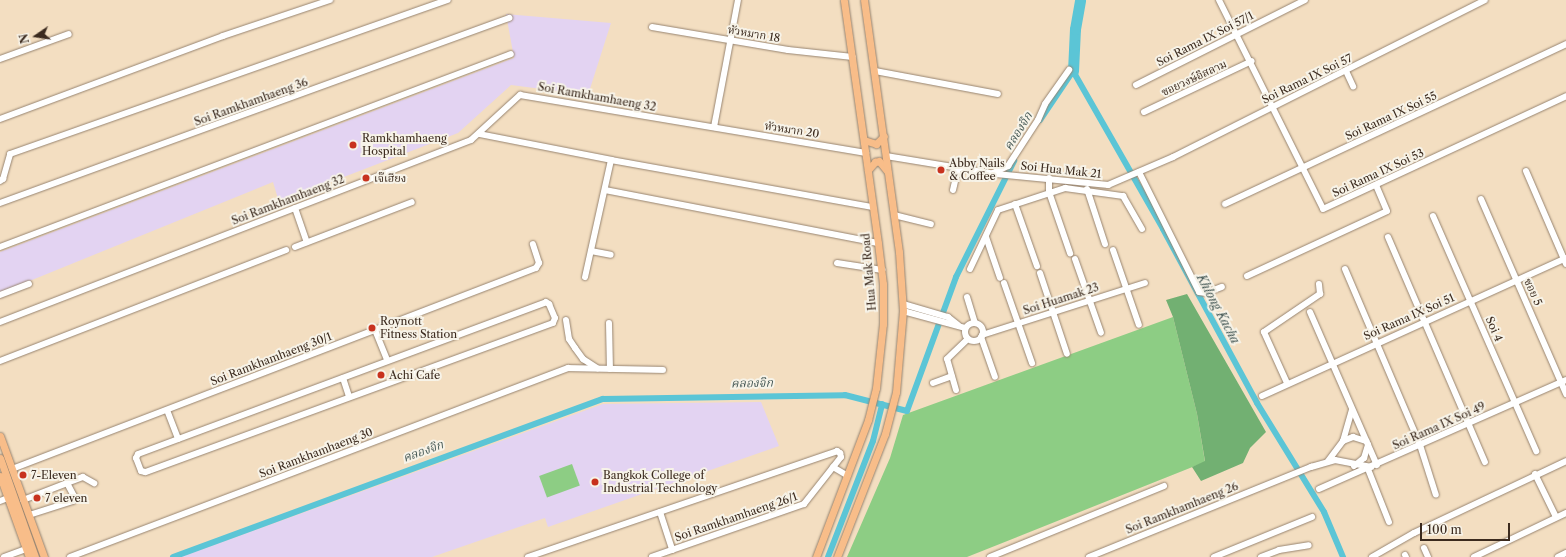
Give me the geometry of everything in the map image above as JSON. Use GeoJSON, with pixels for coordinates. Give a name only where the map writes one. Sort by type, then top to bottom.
{"type":"FeatureCollection","features":[{"type":"Feature","properties":{"kind":"main road","name":"Hua Mak Road"},"geometry":{"type":"LineString","coordinates":[[816,557],[864,431],[879,369],[883,324],[882,270],[844,0]]}},
{"type":"Feature","properties":{"kind":"main road"},"geometry":{"type":"LineString","coordinates":[[837,557],[877,459],[896,392],[903,307],[894,215],[884,136],[864,0]]}},
{"type":"Feature","properties":{"kind":"main road"},"geometry":{"type":"LineString","coordinates":[[864,140],[876,144],[884,136]]}},
{"type":"Feature","properties":{"kind":"main road"},"geometry":{"type":"LineString","coordinates":[[868,170],[875,162],[878,161],[888,172]]}},
{"type":"Feature","properties":{"kind":"main road"},"geometry":{"type":"LineString","coordinates":[[0,436],[44,557]]}},
{"type":"Feature","properties":{"kind":"main road"},"geometry":{"type":"LineString","coordinates":[[0,458],[35,557]]}},
{"type":"Feature","properties":{"kind":"main road"},"geometry":{"type":"LineString","coordinates":[[0,476],[29,557]]}},
{"type":"Feature","properties":{"kind":"street"},"geometry":{"type":"LineString","coordinates":[[0,119],[223,36],[330,0]]}},
{"type":"Feature","properties":{"kind":"street"},"geometry":{"type":"LineString","coordinates":[[0,180],[3,179],[10,154],[448,0]]}},
{"type":"Feature","properties":{"kind":"street"},"geometry":{"type":"LineString","coordinates":[[714,127],[738,0]]}},
{"type":"Feature","properties":{"kind":"street","name":"Soi Rama IX Soi 53"},"geometry":{"type":"LineString","coordinates":[[1220,0],[1252,61],[1324,209],[1566,96]]}},
{"type":"Feature","properties":{"kind":"street","name":"Soi Rama IX Soi 57/1"},"geometry":{"type":"LineString","coordinates":[[1136,85],[1305,0]]}},
{"type":"Feature","properties":{"kind":"street","name":"Soi Rama IX Soi 57"},"geometry":{"type":"LineString","coordinates":[[1138,173],[1346,71],[1485,0]]}},
{"type":"Feature","properties":{"kind":"street","name":"Soi Ramkhamhaeng 36"},"geometry":{"type":"LineString","coordinates":[[0,203],[509,18]]}},
{"type":"Feature","properties":{"kind":"street","name":"หัวหมาก 18"},"geometry":{"type":"LineString","coordinates":[[652,27],[788,50],[853,57]]}},
{"type":"Feature","properties":{"kind":"street"},"geometry":{"type":"LineString","coordinates":[[0,58],[69,34]]}},
{"type":"Feature","properties":{"kind":"street","name":"Soi Rama IX Soi 55"},"geometry":{"type":"LineString","coordinates":[[1224,204],[1305,168],[1566,44]]}},
{"type":"Feature","properties":{"kind":"street"},"geometry":{"type":"LineString","coordinates":[[0,247],[511,54]]}},
{"type":"Feature","properties":{"kind":"street","name":"ซอยวงษ์อิสลาม"},"geometry":{"type":"LineString","coordinates":[[1144,112],[1252,61]]}},
{"type":"Feature","properties":{"kind":"street"},"geometry":{"type":"LineString","coordinates":[[994,174],[1008,166],[1038,120],[1045,104],[1069,70]]}},
{"type":"Feature","properties":{"kind":"street"},"geometry":{"type":"LineString","coordinates":[[875,71],[998,94]]}},
{"type":"Feature","properties":{"kind":"street"},"geometry":{"type":"LineString","coordinates":[[1346,71],[1353,86]]}},
{"type":"Feature","properties":{"kind":"street","name":"Soi Ramkhamhaeng 32"},"geometry":{"type":"LineString","coordinates":[[0,322],[471,140],[514,99],[523,94],[714,127]]}},
{"type":"Feature","properties":{"kind":"street","name":"หัวหมาก 20"},"geometry":{"type":"LineString","coordinates":[[714,127],[866,153]]}},
{"type":"Feature","properties":{"kind":"street"},"geometry":{"type":"LineString","coordinates":[[479,134],[610,160],[874,208]]}},
{"type":"Feature","properties":{"kind":"street","name":"Soi Hua Mak 21"},"geometry":{"type":"LineString","coordinates":[[886,156],[994,174],[1049,178],[1099,185],[1120,182],[1138,173]]}},
{"type":"Feature","properties":{"kind":"street"},"geometry":{"type":"LineString","coordinates":[[585,277],[605,190],[610,160]]}},
{"type":"Feature","properties":{"kind":"street"},"geometry":{"type":"LineString","coordinates":[[954,190],[958,168]]}},
{"type":"Feature","properties":{"kind":"street"},"geometry":{"type":"LineString","coordinates":[[1526,171],[1565,260]]}},
{"type":"Feature","properties":{"kind":"street"},"geometry":{"type":"LineString","coordinates":[[1138,173],[1199,292],[1206,293],[1222,287]]}},
{"type":"Feature","properties":{"kind":"street"},"geometry":{"type":"LineString","coordinates":[[1049,178],[1050,192],[1070,253]]}},
{"type":"Feature","properties":{"kind":"street"},"geometry":{"type":"LineString","coordinates":[[1247,276],[1387,211],[1376,185]]}},
{"type":"Feature","properties":{"kind":"street"},"geometry":{"type":"LineString","coordinates":[[970,269],[998,210],[1069,187],[1123,196],[1142,229]]}},
{"type":"Feature","properties":{"kind":"street"},"geometry":{"type":"LineString","coordinates":[[1087,189],[1105,244]]}},
{"type":"Feature","properties":{"kind":"street"},"geometry":{"type":"LineString","coordinates":[[605,190],[878,243]]}},
{"type":"Feature","properties":{"kind":"street","name":"ซอย 5"},"geometry":{"type":"LineString","coordinates":[[1481,199],[1564,381],[1566,394]]}},
{"type":"Feature","properties":{"kind":"street"},"geometry":{"type":"LineString","coordinates":[[295,247],[412,202]]}},
{"type":"Feature","properties":{"kind":"street"},"geometry":{"type":"LineString","coordinates":[[1015,204],[1037,266]]}},
{"type":"Feature","properties":{"kind":"street"},"geometry":{"type":"LineString","coordinates":[[295,208],[308,242]]}},
{"type":"Feature","properties":{"kind":"street"},"geometry":{"type":"LineString","coordinates":[[894,215],[931,224]]}},
{"type":"Feature","properties":{"kind":"street","name":"Soi 4"},"geometry":{"type":"LineString","coordinates":[[1433,216],[1536,451]]}},
{"type":"Feature","properties":{"kind":"street"},"geometry":{"type":"LineString","coordinates":[[986,237],[1032,363]]}},
{"type":"Feature","properties":{"kind":"street"},"geometry":{"type":"LineString","coordinates":[[1388,237],[1485,462]]}},
{"type":"Feature","properties":{"kind":"street","name":"Soi Ramkhamhaeng 30/1"},"geometry":{"type":"LineString","coordinates":[[12,469],[536,268],[539,263],[533,244]]}},
{"type":"Feature","properties":{"kind":"street"},"geometry":{"type":"LineString","coordinates":[[0,361],[286,250]]}},
{"type":"Feature","properties":{"kind":"street"},"geometry":{"type":"LineString","coordinates":[[1112,250],[1139,325]]}},
{"type":"Feature","properties":{"kind":"street"},"geometry":{"type":"LineString","coordinates":[[591,251],[611,255]]}},
{"type":"Feature","properties":{"kind":"street"},"geometry":{"type":"LineString","coordinates":[[1075,259],[1101,333]]}},
{"type":"Feature","properties":{"kind":"street","name":"Soi Rama IX Soi 51"},"geometry":{"type":"LineString","coordinates":[[1262,396],[1377,342],[1565,260]]}},
{"type":"Feature","properties":{"kind":"street"},"geometry":{"type":"LineString","coordinates":[[837,262],[882,270]]}},
{"type":"Feature","properties":{"kind":"street"},"geometry":{"type":"LineString","coordinates":[[1345,269],[1420,445],[1436,495]]}},
{"type":"Feature","properties":{"kind":"street"},"geometry":{"type":"LineString","coordinates":[[1040,273],[1067,354]]}},
{"type":"Feature","properties":{"kind":"street","name":"Soi Huamak 23"},"geometry":{"type":"LineString","coordinates":[[968,339],[974,341],[982,336],[1053,312],[1090,302],[1145,282]]}},
{"type":"Feature","properties":{"kind":"street"},"geometry":{"type":"LineString","coordinates":[[0,295],[29,284]]}},
{"type":"Feature","properties":{"kind":"street"},"geometry":{"type":"LineString","coordinates":[[1287,383],[1264,332],[1320,294],[1319,284]]}},
{"type":"Feature","properties":{"kind":"street"},"geometry":{"type":"LineString","coordinates":[[967,297],[975,323]]}},
{"type":"Feature","properties":{"kind":"street"},"geometry":{"type":"LineString","coordinates":[[546,302],[550,304],[554,318],[553,323],[145,472],[141,471],[136,456],[343,378],[386,360],[546,302]]}},
{"type":"Feature","properties":{"kind":"street"},"geometry":{"type":"LineString","coordinates":[[903,307],[925,310],[962,327],[968,339],[947,360],[956,390]]}},
{"type":"Feature","properties":{"kind":"street"},"geometry":{"type":"LineString","coordinates":[[903,307],[924,316],[947,320]]}},
{"type":"Feature","properties":{"kind":"street"},"geometry":{"type":"LineString","coordinates":[[1310,312],[1367,443],[1372,467],[1389,522]]}},
{"type":"Feature","properties":{"kind":"street"},"geometry":{"type":"LineString","coordinates":[[566,320],[569,339],[583,359],[597,368],[663,370]]}},
{"type":"Feature","properties":{"kind":"street"},"geometry":{"type":"LineString","coordinates":[[609,323],[610,369]]}},
{"type":"Feature","properties":{"kind":"street"},"geometry":{"type":"LineString","coordinates":[[962,327],[969,323],[975,323],[982,328],[982,336],[995,377]]}},
{"type":"Feature","properties":{"kind":"street"},"geometry":{"type":"LineString","coordinates":[[375,330],[386,360]]}},
{"type":"Feature","properties":{"kind":"street","name":"Soi Ramkhamhaeng 30"},"geometry":{"type":"LineString","coordinates":[[70,557],[568,368],[597,368]]}},
{"type":"Feature","properties":{"kind":"street"},"geometry":{"type":"LineString","coordinates":[[933,383],[952,376]]}},
{"type":"Feature","properties":{"kind":"street"},"geometry":{"type":"LineString","coordinates":[[343,378],[349,397]]}},
{"type":"Feature","properties":{"kind":"street","name":"Soi Rama IX Soi 49"},"geometry":{"type":"LineString","coordinates":[[1319,489],[1372,467],[1514,402],[1564,381]]}},
{"type":"Feature","properties":{"kind":"street"},"geometry":{"type":"LineString","coordinates":[[167,410],[178,439]]}},
{"type":"Feature","properties":{"kind":"street"},"geometry":{"type":"LineString","coordinates":[[1328,461],[1343,441],[1352,410]]}},
{"type":"Feature","properties":{"kind":"street"},"geometry":{"type":"LineString","coordinates":[[1343,441],[1353,437],[1367,443]]}},
{"type":"Feature","properties":{"kind":"street"},"geometry":{"type":"LineString","coordinates":[[1354,466],[1364,458],[1367,443]]}},
{"type":"Feature","properties":{"kind":"street","name":"Soi Ramkhamhaeng 26/1"},"geometry":{"type":"LineString","coordinates":[[652,557],[804,504],[841,457],[839,451],[660,512]]}},
{"type":"Feature","properties":{"kind":"street"},"geometry":{"type":"LineString","coordinates":[[1328,461],[1341,461],[1354,466],[1372,467]]}},
{"type":"Feature","properties":{"kind":"street","name":"Soi Ramkhamhaeng 26"},"geometry":{"type":"LineString","coordinates":[[1089,557],[1283,477],[1328,461]]}},
{"type":"Feature","properties":{"kind":"street"},"geometry":{"type":"LineString","coordinates":[[1372,557],[1414,533],[1535,474],[1566,461]]}},
{"type":"Feature","properties":{"kind":"street"},"geometry":{"type":"LineString","coordinates":[[833,467],[848,476]]}},
{"type":"Feature","properties":{"kind":"street"},"geometry":{"type":"LineString","coordinates":[[1535,474],[1556,517]]}},
{"type":"Feature","properties":{"kind":"street"},"geometry":{"type":"LineString","coordinates":[[23,500],[83,477],[94,482]]}},
{"type":"Feature","properties":{"kind":"street"},"geometry":{"type":"LineString","coordinates":[[29,515],[75,499],[67,483]]}},
{"type":"Feature","properties":{"kind":"street"},"geometry":{"type":"LineString","coordinates":[[990,557],[1164,486]]}},
{"type":"Feature","properties":{"kind":"street"},"geometry":{"type":"LineString","coordinates":[[0,501],[8,498]]}},
{"type":"Feature","properties":{"kind":"street"},"geometry":{"type":"LineString","coordinates":[[528,557],[660,512],[672,550]]}},
{"type":"Feature","properties":{"kind":"street"},"geometry":{"type":"LineString","coordinates":[[1474,557],[1566,512]]}},
{"type":"Feature","properties":{"kind":"street"},"geometry":{"type":"LineString","coordinates":[[1214,557],[1312,517]]}},
{"type":"Feature","properties":{"kind":"street"},"geometry":{"type":"LineString","coordinates":[[1261,557],[1279,550],[1309,544]]}},
{"type":"Feature","properties":{"kind":"street"},"geometry":{"type":"LineString","coordinates":[[1424,548],[1428,557]]}},
{"type":"Feature","properties":{"kind":"street"},"geometry":{"type":"LineString","coordinates":[[4,557],[26,549]]}},
{"type":"Feature","properties":{"kind":"street"},"geometry":{"type":"LineString","coordinates":[[1558,557],[1566,553]]}},
{"type":"Feature","properties":{"kind":"shaded area","name":"Ramkhamhaeng Hospital"},"geometry":{"type":"Polygon","coordinates":[[[506,14],[611,23],[588,95],[511,85],[458,133],[279,202],[273,182],[0,293],[0,252],[514,58],[506,14]]]}},
{"type":"Feature","properties":{"kind":"shaded area"},"geometry":{"type":"Polygon","coordinates":[[[761,402],[779,446],[548,527],[545,518],[432,557],[181,557],[603,404],[761,402]]]}},
{"type":"Feature","properties":{"kind":"green space"},"geometry":{"type":"Polygon","coordinates":[[[1187,294],[1266,432],[1250,448],[1243,463],[1201,481],[1192,467],[1205,461],[1197,414],[1173,317],[1166,300],[1187,294]]]}},
{"type":"Feature","properties":{"kind":"green space"},"geometry":{"type":"Polygon","coordinates":[[[1173,317],[1197,414],[1205,462],[967,557],[847,557],[890,458],[903,415],[1173,317]]]}},
{"type":"Feature","properties":{"kind":"green space"},"geometry":{"type":"Polygon","coordinates":[[[572,464],[580,486],[547,498],[539,476],[572,464]]]}},
{"type":"Feature","properties":{"kind":"waterway","name":"คลองจิก"},"geometry":{"type":"LineString","coordinates":[[1073,71],[1075,29],[1080,0]]}},
{"type":"Feature","properties":{"kind":"waterway","name":"Khlong Kacha"},"geometry":{"type":"LineString","coordinates":[[1040,120],[1073,71],[1163,229],[1257,403],[1324,512],[1343,557]]}},
{"type":"Feature","properties":{"kind":"waterway","name":"คลองจิก"},"geometry":{"type":"LineString","coordinates":[[173,557],[603,399],[845,395],[907,411],[956,277],[1014,161]]}},
{"type":"Feature","properties":{"kind":"waterway"},"geometry":{"type":"LineString","coordinates":[[828,557],[873,441],[882,404]]}},
{"type":"Feature","properties":{"kind":"place","name":"Ramkhamhaeng Hospital"},"geometry":{"type":"Point","coordinates":[353,145]}},
{"type":"Feature","properties":{"kind":"place","name":"Abby Nails & Coffee"},"geometry":{"type":"Point","coordinates":[941,170]}},
{"type":"Feature","properties":{"kind":"place","name":"เจ๊เฮียง"},"geometry":{"type":"Point","coordinates":[366,178]}},
{"type":"Feature","properties":{"kind":"place","name":"Roynott Fitness Station"},"geometry":{"type":"Point","coordinates":[372,328]}},
{"type":"Feature","properties":{"kind":"place","name":"Achi Cafe"},"geometry":{"type":"Point","coordinates":[381,375]}},
{"type":"Feature","properties":{"kind":"place","name":"7-Eleven"},"geometry":{"type":"Point","coordinates":[23,475]}},
{"type":"Feature","properties":{"kind":"place","name":"Bangkok College of Industrial Technology"},"geometry":{"type":"Point","coordinates":[595,482]}},
{"type":"Feature","properties":{"kind":"place","name":"7 eleven"},"geometry":{"type":"Point","coordinates":[37,498]}}]}
